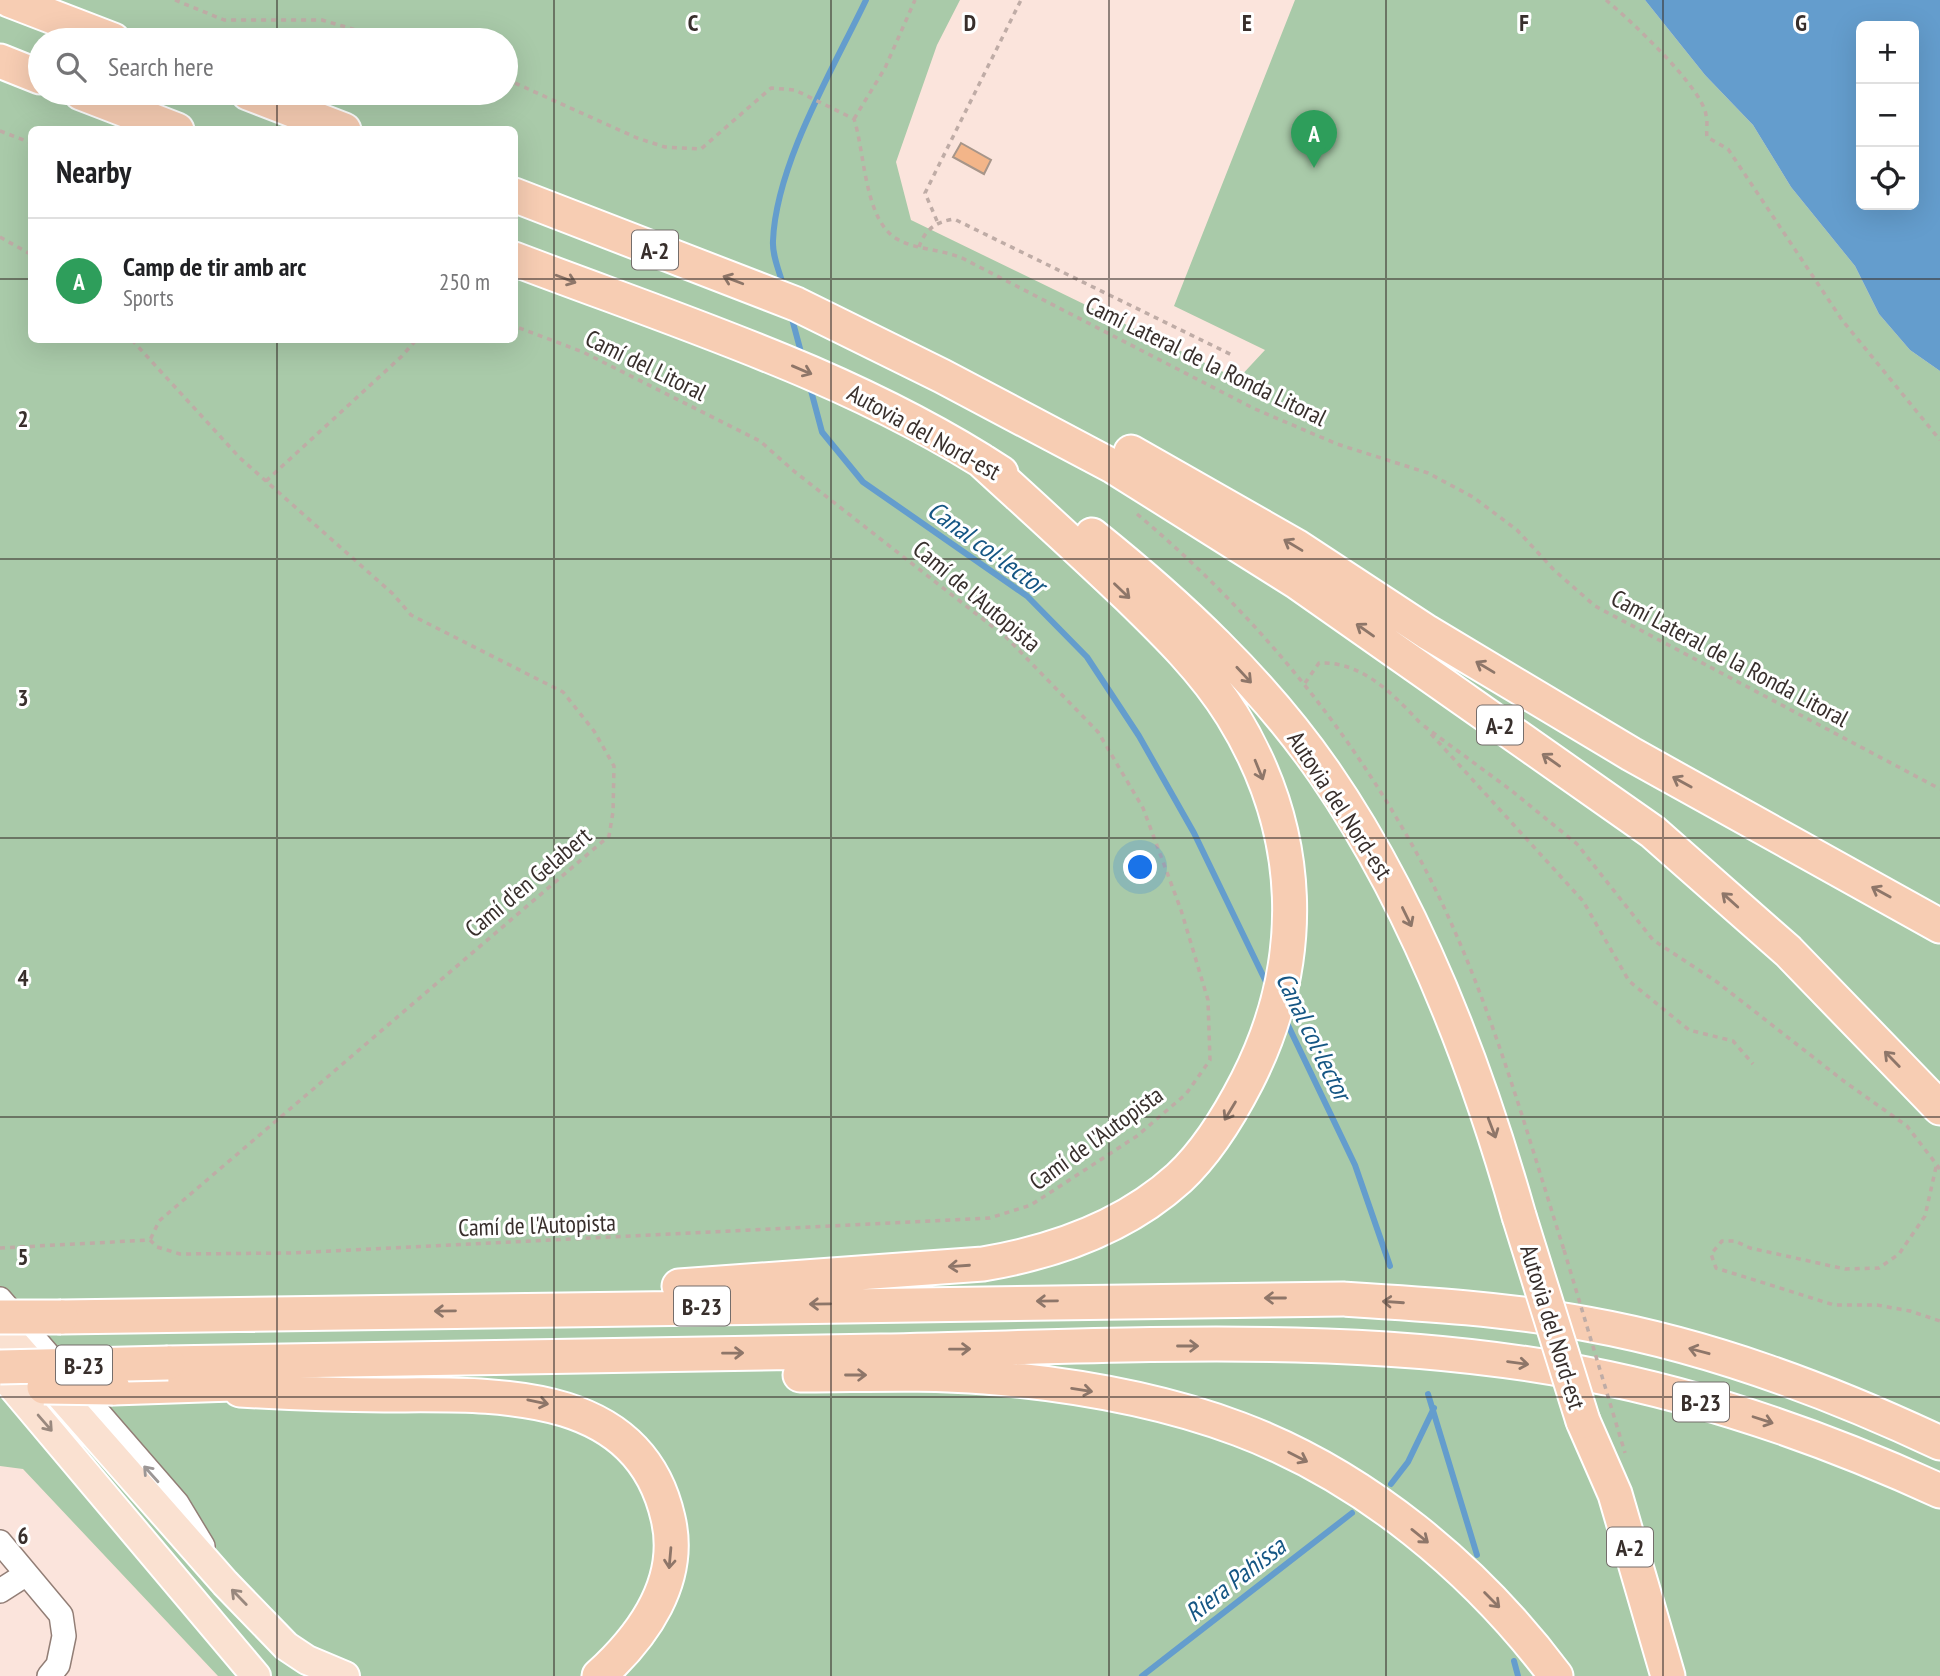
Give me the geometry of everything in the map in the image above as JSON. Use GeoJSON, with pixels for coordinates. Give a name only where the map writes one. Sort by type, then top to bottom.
{"type":"FeatureCollection","features":[{"type":"Feature","properties":{"kind":"highway"},"geometry":{"type":"LineString","coordinates":[[9,0],[82,28]]}},
{"type":"Feature","properties":{"kind":"highway"},"geometry":{"type":"LineString","coordinates":[[0,61],[28,72]]}},
{"type":"Feature","properties":{"kind":"highway"},"geometry":{"type":"LineString","coordinates":[[112,105],[167,126]]}},
{"type":"Feature","properties":{"kind":"highway"},"geometry":{"type":"LineString","coordinates":[[279,105],[334,126]]}},
{"type":"Feature","properties":{"kind":"highway","name":"A-2"},"geometry":{"type":"LineString","coordinates":[[518,197],[796,304],[909,351],[942,376],[1114,467],[1297,582],[1653,832],[1788,951],[1940,1108]]}},
{"type":"Feature","properties":{"kind":"highway","name":"Autovia del Nord-est"},"geometry":{"type":"LineString","coordinates":[[518,261],[742,345],[862,395],[982,461],[1072,520],[1163,592],[1285,720],[1325,773],[1378,860],[1423,950],[1496,1138],[1583,1421],[1594,1494],[1646,1676]]}},
{"type":"Feature","properties":{"kind":"highway"},"geometry":{"type":"LineString","coordinates":[[909,351],[1118,445],[1296,546],[1427,632],[1620,748],[1940,926]]}},
{"type":"Feature","properties":{"kind":"highway"},"geometry":{"type":"LineString","coordinates":[[489,1311],[656,1287],[983,1265],[1055,1249],[1108,1226],[1178,1179],[1197,1159],[1230,1113],[1262,1051],[1283,990],[1289,945],[1290,899],[1283,847],[1263,780],[1233,717],[1213,687],[1168,635],[982,461]]}},
{"type":"Feature","properties":{"kind":"highway","name":"B-23"},"geometry":{"type":"LineString","coordinates":[[0,1317],[1343,1299],[1443,1306],[1585,1323],[1622,1331],[1811,1386],[1940,1443]]}},
{"type":"Feature","properties":{"kind":"highway","name":"B-23"},"geometry":{"type":"LineString","coordinates":[[0,1370],[172,1375],[1171,1346],[1351,1348],[1450,1355],[1577,1372],[1734,1411],[1809,1435],[1940,1491]]}},
{"type":"Feature","properties":{"kind":"highway"},"geometry":{"type":"LineString","coordinates":[[0,1385],[113,1388],[172,1375],[541,1377],[925,1374],[986,1377],[1104,1393],[1240,1429],[1354,1488],[1388,1510],[1453,1563],[1528,1639],[1556,1676]]}},
{"type":"Feature","properties":{"kind":"highway"},"geometry":{"type":"LineString","coordinates":[[172,1375],[323,1395],[506,1397],[568,1409],[610,1429],[637,1454],[653,1475],[663,1496],[671,1544],[666,1583],[656,1606],[638,1634],[599,1676]]}},
{"type":"Feature","properties":{"kind":"highway"},"geometry":{"type":"LineString","coordinates":[[1811,1386],[1871,1398],[1940,1421]]}},
{"type":"Feature","properties":{"kind":"highway","name":"A-2"},"geometry":{"type":"LineString","coordinates":[[1583,1421],[1615,1494],[1668,1676]]}},
{"type":"Feature","properties":{"kind":"main road"},"geometry":{"type":"LineString","coordinates":[[0,1327],[215,1571],[286,1646],[307,1660],[345,1676]]}},
{"type":"Feature","properties":{"kind":"main road"},"geometry":{"type":"LineString","coordinates":[[0,1370],[256,1676]]}},
{"type":"Feature","properties":{"kind":"lane"},"geometry":{"type":"LineString","coordinates":[[0,1298],[177,1503],[193,1527],[215,1571]]}},
{"type":"Feature","properties":{"kind":"lane"},"geometry":{"type":"LineString","coordinates":[[0,1542],[61,1615],[64,1636],[58,1665],[49,1676]]}},
{"type":"Feature","properties":{"kind":"lane"},"geometry":{"type":"LineString","coordinates":[[0,1591],[25,1575]]}},
{"type":"Feature","properties":{"kind":"path"},"geometry":{"type":"LineString","coordinates":[[175,0],[224,20],[322,20],[349,28]]}},
{"type":"Feature","properties":{"kind":"path"},"geometry":{"type":"LineString","coordinates":[[518,84],[637,138],[665,146],[702,149],[771,88],[795,90],[854,119],[885,68],[915,0]]}},
{"type":"Feature","properties":{"kind":"path"},"geometry":{"type":"LineString","coordinates":[[937,222],[925,193],[1021,0]]}},
{"type":"Feature","properties":{"kind":"path"},"geometry":{"type":"LineString","coordinates":[[1606,0],[1628,18],[1690,85],[1706,115],[1707,137],[1728,149],[1842,320],[1940,440]]}},
{"type":"Feature","properties":{"kind":"path","name":"Camí Lateral de la Ronda Litoral"},"geometry":{"type":"LineString","coordinates":[[854,119],[878,220],[895,239],[919,247],[942,249],[964,259],[1255,410],[1337,444],[1428,473],[1473,497],[1517,530],[1554,570],[1595,606],[1940,789]]}},
{"type":"Feature","properties":{"kind":"path"},"geometry":{"type":"LineString","coordinates":[[0,131],[28,142]]}},
{"type":"Feature","properties":{"kind":"path"},"geometry":{"type":"LineString","coordinates":[[919,247],[925,235],[937,222],[954,219],[1232,355]]}},
{"type":"Feature","properties":{"kind":"path"},"geometry":{"type":"LineString","coordinates":[[0,236],[28,253]]}},
{"type":"Feature","properties":{"kind":"path","name":"Camí del Litoral"},"geometry":{"type":"LineString","coordinates":[[518,328],[583,352],[760,441]]}},
{"type":"Feature","properties":{"kind":"path","name":"Camí d'en Gelabert"},"geometry":{"type":"LineString","coordinates":[[135,343],[240,458],[393,594],[411,615],[563,692],[594,731],[614,766],[613,812],[609,836],[159,1221],[150,1240]]}},
{"type":"Feature","properties":{"kind":"path"},"geometry":{"type":"LineString","coordinates":[[266,481],[413,343]]}},
{"type":"Feature","properties":{"kind":"path","name":"Camí de l'Autopista"},"geometry":{"type":"LineString","coordinates":[[150,1240],[158,1247],[180,1254],[292,1253],[990,1219],[1031,1205],[1090,1168],[1138,1136],[1186,1094],[1210,1060],[1208,1000],[1181,909],[1143,808],[1098,732],[1007,638],[760,441]]}},
{"type":"Feature","properties":{"kind":"path"},"geometry":{"type":"LineString","coordinates":[[1305,683],[1319,663],[1340,662],[1387,688],[1583,901],[1629,981],[1689,1030],[1733,1041],[1753,1064]]}},
{"type":"Feature","properties":{"kind":"path"},"geometry":{"type":"LineString","coordinates":[[1424,726],[1512,791],[1577,844],[1653,940],[1717,982],[1845,1082],[1908,1126],[1938,1168],[1925,1216],[1899,1254],[1878,1268],[1845,1269],[1750,1248],[1735,1241],[1722,1241],[1711,1254],[1716,1268],[1834,1304],[1877,1305],[1910,1311],[1940,1321]]}},
{"type":"Feature","properties":{"kind":"path"},"geometry":{"type":"LineString","coordinates":[[0,1248],[150,1240]]}},
{"type":"Feature","properties":{"kind":"path"},"geometry":{"type":"LineString","coordinates":[[1564,1250],[1625,1453]]}},
{"type":"Feature","properties":{"kind":"green space"},"geometry":{"type":"Polygon","coordinates":[[[0,0],[960,0],[937,45],[896,162],[911,220],[1238,379],[1265,350],[1174,306],[1295,0],[1645,0],[1705,75],[1753,125],[1791,187],[1855,266],[1879,314],[1910,350],[1940,371],[1940,1676],[218,1676],[23,1469],[0,1466],[0,0]]]}},
{"type":"Feature","properties":{"kind":"water"},"geometry":{"type":"Polygon","coordinates":[[[1645,0],[1940,0],[1940,371],[1910,350],[1879,314],[1855,266],[1791,187],[1753,125],[1705,75],[1645,0]]]}},
{"type":"Feature","properties":{"kind":"building"},"geometry":{"type":"Polygon","coordinates":[[[961,143],[991,160],[984,174],[953,157],[961,143]]]}},
{"type":"Feature","properties":{"kind":"waterway","name":"Canal col·lector"},"geometry":{"type":"LineString","coordinates":[[784,288],[773,247],[784,181],[808,118],[866,0]]}},
{"type":"Feature","properties":{"kind":"waterway","name":"Canal col·lector"},"geometry":{"type":"LineString","coordinates":[[791,315],[802,356]]}},
{"type":"Feature","properties":{"kind":"waterway","name":"Canal col·lector"},"geometry":{"type":"LineString","coordinates":[[809,383],[822,432],[863,482],[1027,596],[1087,657],[1139,736],[1194,833],[1268,986]]}},
{"type":"Feature","properties":{"kind":"waterway","name":"Canal col·lector"},"geometry":{"type":"LineString","coordinates":[[1284,1017],[1355,1165],[1390,1266]]}},
{"type":"Feature","properties":{"kind":"waterway","name":"Canal col·lector"},"geometry":{"type":"LineString","coordinates":[[1428,1394],[1477,1555]]}},
{"type":"Feature","properties":{"kind":"waterway","name":"Riera Pahissa"},"geometry":{"type":"LineString","coordinates":[[1391,1484],[1408,1462],[1434,1408]]}},
{"type":"Feature","properties":{"kind":"waterway","name":"Riera Pahissa"},"geometry":{"type":"LineString","coordinates":[[1142,1676],[1352,1513]]}},
{"type":"Feature","properties":{"kind":"waterway","name":"Canal col·lector"},"geometry":{"type":"LineString","coordinates":[[1514,1661],[1518,1676]]}},
{"type":"Feature","properties":{"kind":"place","name":"Camp de tir amb arc"},"geometry":{"type":"Point","coordinates":[1314,168]}}]}
